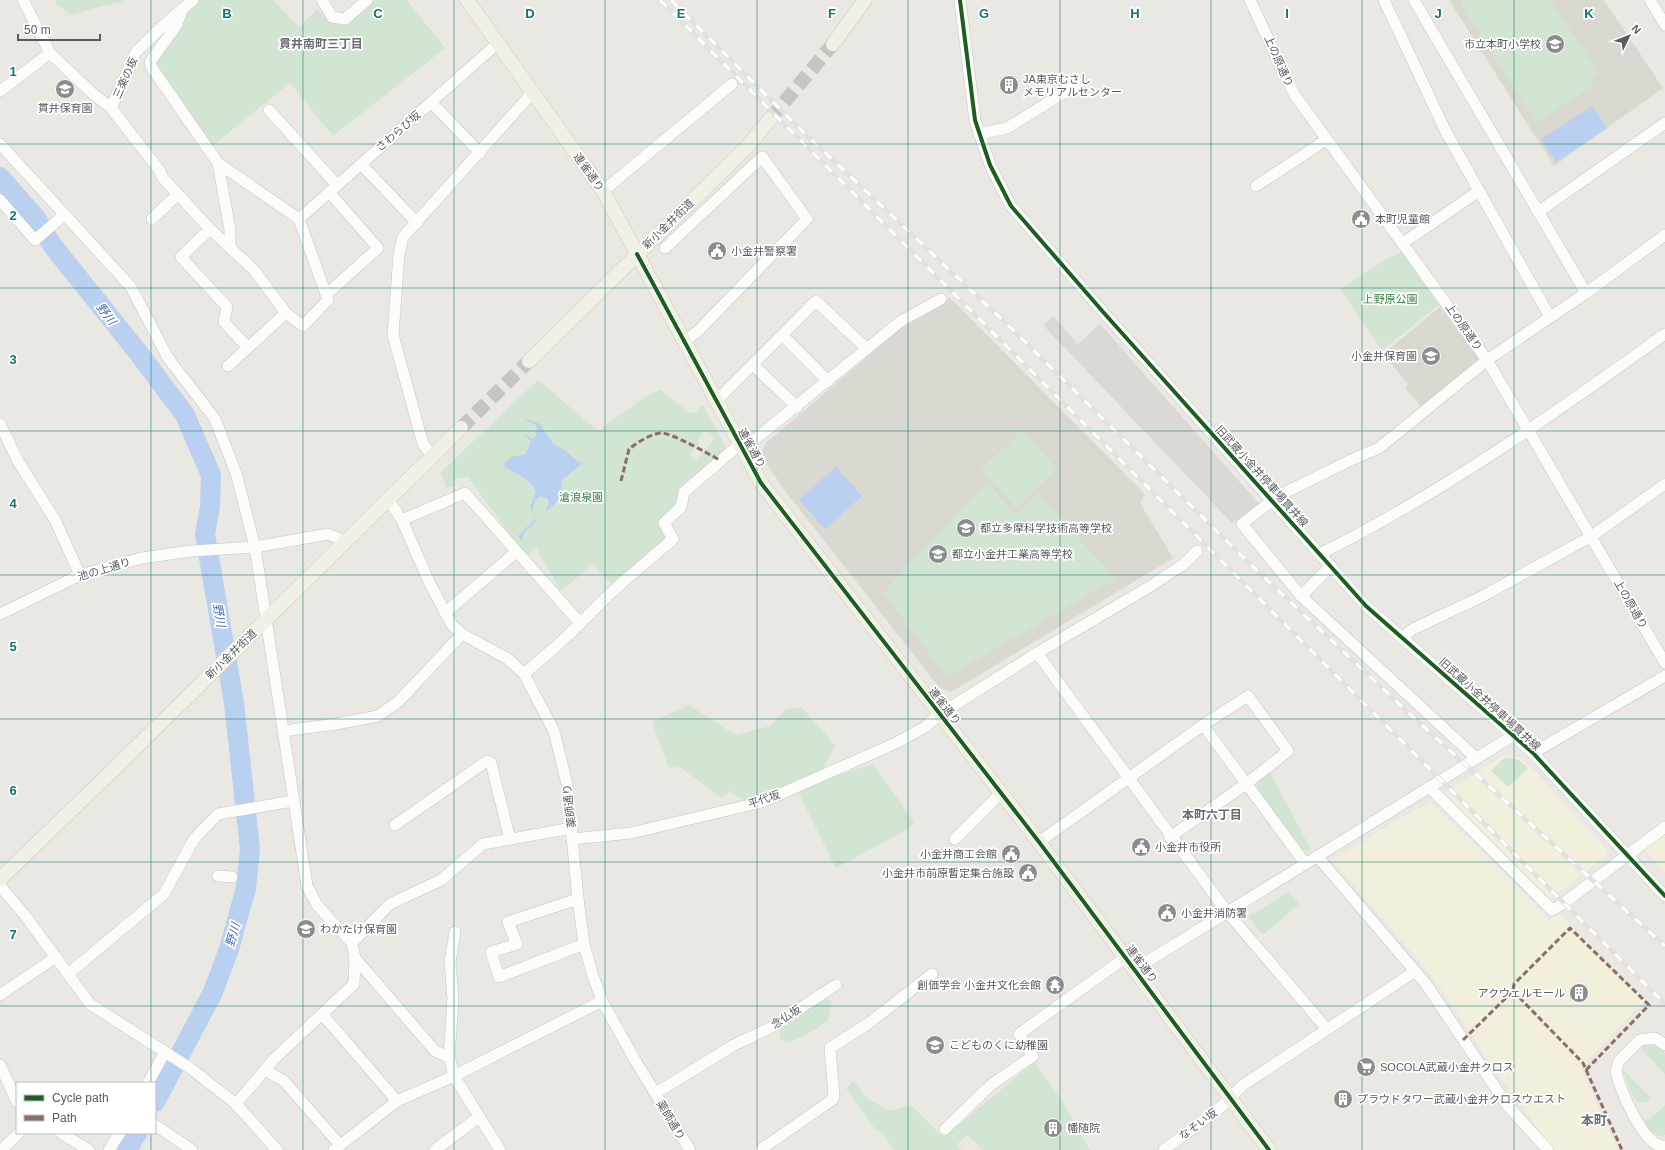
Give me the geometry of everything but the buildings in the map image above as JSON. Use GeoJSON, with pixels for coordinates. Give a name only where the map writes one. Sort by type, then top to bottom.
{"type":"FeatureCollection","features":[{"type":"Feature","properties":{"kind":"main road","name":"連雀通り"},"geometry":{"type":"LineString","coordinates":[[467,0],[603,191],[761,483],[1002,793],[1269,1150]]}},
{"type":"Feature","properties":{"kind":"main road"},"geometry":{"type":"LineString","coordinates":[[833,44],[865,0]]}},
{"type":"Feature","properties":{"kind":"main road","name":"新小金井街道"},"geometry":{"type":"LineString","coordinates":[[529,361],[747,146],[771,118]]}},
{"type":"Feature","properties":{"kind":"main road","name":"新小金井街道"},"geometry":{"type":"LineString","coordinates":[[0,879],[461,428]]}},
{"type":"Feature","properties":{"kind":"street"},"geometry":{"type":"LineString","coordinates":[[23,0],[50,52],[91,92],[111,108],[160,171],[162,177],[210,229],[254,270],[286,313],[303,326],[328,300],[299,219],[218,163],[152,68],[150,62],[176,26],[182,10]]}},
{"type":"Feature","properties":{"kind":"street","name":"三楽の坂"},"geometry":{"type":"LineString","coordinates":[[111,108],[136,52],[168,20],[193,0]]}},
{"type":"Feature","properties":{"kind":"street"},"geometry":{"type":"LineString","coordinates":[[322,0],[332,17],[345,19],[367,0]]}},
{"type":"Feature","properties":{"kind":"street","name":"旧武蔵小金井停車場貫井線"},"geometry":{"type":"LineString","coordinates":[[960,0],[975,120],[995,177],[1010,206],[1366,606],[1533,753],[1665,896]]}},
{"type":"Feature","properties":{"kind":"street","name":"上の原通り"},"geometry":{"type":"LineString","coordinates":[[1250,0],[1294,94],[1487,360],[1592,536],[1665,663]]}},
{"type":"Feature","properties":{"kind":"street"},"geometry":{"type":"LineString","coordinates":[[1384,0],[1446,132],[1550,317]]}},
{"type":"Feature","properties":{"kind":"street"},"geometry":{"type":"LineString","coordinates":[[1414,0],[1586,293]]}},
{"type":"Feature","properties":{"kind":"street"},"geometry":{"type":"LineString","coordinates":[[1650,0],[1665,25]]}},
{"type":"Feature","properties":{"kind":"street","name":"さわらび坂"},"geometry":{"type":"LineString","coordinates":[[299,219],[498,43]]}},
{"type":"Feature","properties":{"kind":"street"},"geometry":{"type":"LineString","coordinates":[[0,91],[50,52]]}},
{"type":"Feature","properties":{"kind":"street"},"geometry":{"type":"LineString","coordinates":[[979,134],[1006,128],[1080,82]]}},
{"type":"Feature","properties":{"kind":"street"},"geometry":{"type":"LineString","coordinates":[[603,191],[732,84]]}},
{"type":"Feature","properties":{"kind":"street"},"geometry":{"type":"LineString","coordinates":[[432,457],[423,444],[394,335],[399,254],[403,237],[480,153],[533,92]]}},
{"type":"Feature","properties":{"kind":"street"},"geometry":{"type":"LineString","coordinates":[[432,102],[480,153]]}},
{"type":"Feature","properties":{"kind":"street"},"geometry":{"type":"LineString","coordinates":[[269,110],[333,188],[378,248],[327,294]]}},
{"type":"Feature","properties":{"kind":"street"},"geometry":{"type":"LineString","coordinates":[[1538,212],[1665,123]]}},
{"type":"Feature","properties":{"kind":"street"},"geometry":{"type":"LineString","coordinates":[[1256,186],[1326,140]]}},
{"type":"Feature","properties":{"kind":"street"},"geometry":{"type":"LineString","coordinates":[[0,144],[131,287],[168,358],[215,419],[236,472],[255,546],[293,801],[308,890],[317,904],[352,943],[355,958],[354,984],[274,1059],[236,1104]]}},
{"type":"Feature","properties":{"kind":"street"},"geometry":{"type":"LineString","coordinates":[[665,248],[762,157],[807,219],[698,332],[684,341]]}},
{"type":"Feature","properties":{"kind":"street"},"geometry":{"type":"LineString","coordinates":[[218,163],[230,230],[230,247]]}},
{"type":"Feature","properties":{"kind":"street"},"geometry":{"type":"LineString","coordinates":[[361,164],[416,223]]}},
{"type":"Feature","properties":{"kind":"street"},"geometry":{"type":"LineString","coordinates":[[1403,243],[1479,191]]}},
{"type":"Feature","properties":{"kind":"street"},"geometry":{"type":"LineString","coordinates":[[152,219],[178,194]]}},
{"type":"Feature","properties":{"kind":"street"},"geometry":{"type":"LineString","coordinates":[[0,200],[35,240],[64,215]]}},
{"type":"Feature","properties":{"kind":"street"},"geometry":{"type":"LineString","coordinates":[[210,229],[181,257],[227,307],[224,322],[247,347]]}},
{"type":"Feature","properties":{"kind":"street"},"geometry":{"type":"LineString","coordinates":[[1476,758],[1300,596],[1242,524],[1272,500],[1351,460],[1379,448],[1487,360],[1586,293],[1665,235]]}},
{"type":"Feature","properties":{"kind":"street"},"geometry":{"type":"LineString","coordinates":[[524,674],[616,588],[673,539],[664,523],[681,507],[684,492],[741,447],[796,407],[901,321],[941,298]]}},
{"type":"Feature","properties":{"kind":"street"},"geometry":{"type":"LineString","coordinates":[[717,400],[816,301],[867,349]]}},
{"type":"Feature","properties":{"kind":"street"},"geometry":{"type":"LineString","coordinates":[[228,366],[247,347],[286,313]]}},
{"type":"Feature","properties":{"kind":"street"},"geometry":{"type":"LineString","coordinates":[[1320,554],[1358,535],[1488,458],[1610,374],[1665,334]]}},
{"type":"Feature","properties":{"kind":"street"},"geometry":{"type":"LineString","coordinates":[[782,335],[828,381]]}},
{"type":"Feature","properties":{"kind":"street"},"geometry":{"type":"LineString","coordinates":[[753,365],[796,407]]}},
{"type":"Feature","properties":{"kind":"street"},"geometry":{"type":"LineString","coordinates":[[0,424],[18,461],[55,520],[80,575]]}},
{"type":"Feature","properties":{"kind":"street"},"geometry":{"type":"LineString","coordinates":[[1402,638],[1413,629],[1481,597],[1592,536],[1665,484]]}},
{"type":"Feature","properties":{"kind":"street"},"geometry":{"type":"LineString","coordinates":[[402,520],[465,493],[580,623]]}},
{"type":"Feature","properties":{"kind":"street","name":"薬師通り"},"geometry":{"type":"LineString","coordinates":[[388,499],[402,520],[430,584],[452,626],[462,634],[508,659],[524,674],[554,731],[567,784],[578,900],[584,944],[593,976],[602,1001],[690,1150]]}},
{"type":"Feature","properties":{"kind":"street"},"geometry":{"type":"LineString","coordinates":[[255,546],[328,534],[345,541]]}},
{"type":"Feature","properties":{"kind":"street","name":"池の上通り"},"geometry":{"type":"LineString","coordinates":[[0,614],[80,575],[142,558],[191,551],[221,550],[255,546]]}},
{"type":"Feature","properties":{"kind":"street","name":"平代坂"},"geometry":{"type":"LineString","coordinates":[[352,943],[390,904],[441,880],[483,844],[510,839],[572,834],[631,833],[762,802],[896,743],[925,727],[940,714],[1036,653],[1149,587],[1184,564],[1197,551]]}},
{"type":"Feature","properties":{"kind":"street"},"geometry":{"type":"LineString","coordinates":[[445,613],[516,552]]}},
{"type":"Feature","properties":{"kind":"street"},"geometry":{"type":"LineString","coordinates":[[1300,596],[1331,566]]}},
{"type":"Feature","properties":{"kind":"street"},"geometry":{"type":"LineString","coordinates":[[283,731],[336,724],[378,716],[399,702],[462,634]]}},
{"type":"Feature","properties":{"kind":"street"},"geometry":{"type":"LineString","coordinates":[[1036,653],[1170,837],[1227,912],[1327,1029]]}},
{"type":"Feature","properties":{"kind":"street"},"geometry":{"type":"LineString","coordinates":[[1533,753],[1665,676]]}},
{"type":"Feature","properties":{"kind":"street"},"geometry":{"type":"LineString","coordinates":[[1039,842],[1248,696],[1288,751],[1246,784],[1170,837]]}},
{"type":"Feature","properties":{"kind":"street"},"geometry":{"type":"LineString","coordinates":[[1203,726],[1305,863]]}},
{"type":"Feature","properties":{"kind":"street"},"geometry":{"type":"LineString","coordinates":[[1135,969],[1514,735]]}},
{"type":"Feature","properties":{"kind":"street"},"geometry":{"type":"LineString","coordinates":[[395,825],[487,761],[491,763],[510,839]]}},
{"type":"Feature","properties":{"kind":"street"},"geometry":{"type":"LineString","coordinates":[[1429,788],[1552,910],[1561,905],[1665,827]]}},
{"type":"Feature","properties":{"kind":"street"},"geometry":{"type":"LineString","coordinates":[[955,839],[1002,793]]}},
{"type":"Feature","properties":{"kind":"street"},"geometry":{"type":"LineString","coordinates":[[68,974],[164,894],[194,839],[218,814],[293,801]]}},
{"type":"Feature","properties":{"kind":"street"},"geometry":{"type":"LineString","coordinates":[[1317,856],[1414,972],[1426,984],[1507,1105],[1548,1150]]}},
{"type":"Feature","properties":{"kind":"street"},"geometry":{"type":"LineString","coordinates":[[218,876],[232,877]]}},
{"type":"Feature","properties":{"kind":"street"},"geometry":{"type":"LineString","coordinates":[[0,886],[24,914],[90,1004],[190,1068],[236,1104],[277,1150]]}},
{"type":"Feature","properties":{"kind":"street"},"geometry":{"type":"LineString","coordinates":[[578,900],[508,922],[517,944],[491,952],[499,977],[584,944]]}},
{"type":"Feature","properties":{"kind":"street"},"geometry":{"type":"LineString","coordinates":[[455,932],[450,962],[453,999],[449,1057],[454,1076],[500,1150]]}},
{"type":"Feature","properties":{"kind":"street"},"geometry":{"type":"LineString","coordinates":[[0,995],[56,957]]}},
{"type":"Feature","properties":{"kind":"street"},"geometry":{"type":"LineString","coordinates":[[945,1129],[992,1084],[1033,1056],[1019,1034],[1126,957]]}},
{"type":"Feature","properties":{"kind":"street"},"geometry":{"type":"LineString","coordinates":[[355,958],[434,1051],[449,1057]]}},
{"type":"Feature","properties":{"kind":"street","name":"なそい坂"},"geometry":{"type":"LineString","coordinates":[[1164,1150],[1221,1107],[1243,1085],[1414,972]]}},
{"type":"Feature","properties":{"kind":"street"},"geometry":{"type":"LineString","coordinates":[[760,1150],[832,1100],[834,1096],[830,1048],[868,1023],[932,974]]}},
{"type":"Feature","properties":{"kind":"street","name":"念仏坂"},"geometry":{"type":"LineString","coordinates":[[656,1093],[734,1045],[768,1029],[836,986]]}},
{"type":"Feature","properties":{"kind":"street"},"geometry":{"type":"LineString","coordinates":[[265,1070],[284,1081],[337,1148],[397,1101],[454,1076],[602,1001]]}},
{"type":"Feature","properties":{"kind":"street"},"geometry":{"type":"LineString","coordinates":[[322,1014],[397,1101]]}},
{"type":"Feature","properties":{"kind":"street"},"geometry":{"type":"LineString","coordinates":[[1665,1045],[1654,1038],[1640,1040],[1619,1061],[1616,1071],[1644,1134],[1652,1143],[1661,1147],[1665,1146]]}},
{"type":"Feature","properties":{"kind":"street"},"geometry":{"type":"LineString","coordinates":[[149,1082],[166,1052]]}},
{"type":"Feature","properties":{"kind":"street"},"geometry":{"type":"LineString","coordinates":[[0,1065],[16,1100]]}},
{"type":"Feature","properties":{"kind":"street"},"geometry":{"type":"LineString","coordinates":[[435,1150],[479,1118]]}},
{"type":"Feature","properties":{"kind":"street"},"geometry":{"type":"LineString","coordinates":[[156,1125],[192,1150]]}},
{"type":"Feature","properties":{"kind":"street"},"geometry":{"type":"LineString","coordinates":[[1,1150],[18,1134]]}},
{"type":"Feature","properties":{"kind":"street"},"geometry":{"type":"LineString","coordinates":[[63,1134],[89,1150]]}},
{"type":"Feature","properties":{"kind":"street"},"geometry":{"type":"LineString","coordinates":[[110,1150],[119,1134]]}},
{"type":"Feature","properties":{"kind":"shaded area","name":"市立本町小学校"},"geometry":{"type":"Polygon","coordinates":[[[1449,0],[1604,0],[1663,88],[1554,166],[1449,0]]]}},
{"type":"Feature","properties":{"kind":"shaded area"},"geometry":{"type":"Polygon","coordinates":[[[950,298],[1145,494],[1140,503],[1173,558],[951,692],[939,687],[786,492],[761,456],[766,443],[899,330],[950,298]]]}},
{"type":"Feature","properties":{"kind":"shaded area","name":"小金井保育園"},"geometry":{"type":"Polygon","coordinates":[[[1440,307],[1479,358],[1422,407],[1405,388],[1408,384],[1383,354],[1440,307]]]}},
{"type":"Feature","properties":{"kind":"shaded area"},"geometry":{"type":"Polygon","coordinates":[[[1053,316],[1078,344],[1100,324],[1260,505],[1232,523],[1043,325],[1053,316]]]}},
{"type":"Feature","properties":{"kind":"shaded area"},"geometry":{"type":"Polygon","coordinates":[[[1504,755],[1520,758],[1531,767],[1609,853],[1550,899],[1445,793],[1504,755]]]}},
{"type":"Feature","properties":{"kind":"shaded area"},"geometry":{"type":"Polygon","coordinates":[[[1431,802],[1549,920],[1559,914],[1645,1000],[1580,1067],[1618,1150],[1554,1150],[1501,1078],[1433,977],[1335,863],[1336,858],[1399,819],[1431,802]]]}},
{"type":"Feature","properties":{"kind":"shaded area"},"geometry":{"type":"Polygon","coordinates":[[[1665,834],[1665,872],[1644,849],[1665,834]]]}},
{"type":"Feature","properties":{"kind":"green space"},"geometry":{"type":"Polygon","coordinates":[[[55,0],[123,0],[122,2],[71,15],[56,4],[55,0]]]}},
{"type":"Feature","properties":{"kind":"green space"},"geometry":{"type":"Polygon","coordinates":[[[197,0],[273,0],[299,27],[317,9],[327,19],[344,24],[375,0],[407,0],[445,48],[333,136],[290,83],[211,147],[154,64],[186,10],[197,0]]]}},
{"type":"Feature","properties":{"kind":"green space"},"geometry":{"type":"Polygon","coordinates":[[[1464,0],[1550,0],[1599,73],[1590,79],[1594,85],[1536,123],[1460,3],[1464,0]]]}},
{"type":"Feature","properties":{"kind":"green space","name":"上野原公園"},"geometry":{"type":"Polygon","coordinates":[[[1402,252],[1439,305],[1382,350],[1340,289],[1383,261],[1402,252]]]}},
{"type":"Feature","properties":{"kind":"green space","name":"滄浪泉園"},"geometry":{"type":"Polygon","coordinates":[[[538,380],[598,431],[646,396],[660,390],[690,413],[694,413],[703,405],[728,451],[684,492],[681,507],[664,523],[673,539],[616,588],[593,564],[561,591],[536,548],[526,557],[468,477],[454,479],[454,486],[446,488],[441,472],[538,380]],[[705,430],[697,441],[699,443],[690,455],[696,460],[715,438],[705,430]]]}},
{"type":"Feature","properties":{"kind":"green space"},"geometry":{"type":"Polygon","coordinates":[[[1022,430],[1057,469],[1016,508],[981,470],[1022,430]]]}},
{"type":"Feature","properties":{"kind":"green space"},"geometry":{"type":"Polygon","coordinates":[[[987,482],[1016,514],[1038,494],[1116,579],[947,677],[883,593],[987,482]]]}},
{"type":"Feature","properties":{"kind":"green space"},"geometry":{"type":"Polygon","coordinates":[[[689,705],[735,735],[770,726],[786,709],[801,707],[835,745],[823,769],[836,776],[873,764],[914,822],[908,829],[836,868],[793,782],[747,802],[730,791],[722,798],[680,767],[669,768],[652,722],[689,705]]]}},
{"type":"Feature","properties":{"kind":"green space"},"geometry":{"type":"Polygon","coordinates":[[[1505,757],[1519,760],[1528,768],[1508,787],[1491,771],[1505,757]]]}},
{"type":"Feature","properties":{"kind":"green space"},"geometry":{"type":"Polygon","coordinates":[[[1270,772],[1310,848],[1309,850],[1302,850],[1257,789],[1257,781],[1270,772]]]}},
{"type":"Feature","properties":{"kind":"green space"},"geometry":{"type":"Polygon","coordinates":[[[1288,892],[1299,904],[1263,935],[1248,917],[1288,892]]]}},
{"type":"Feature","properties":{"kind":"green space"},"geometry":{"type":"Polygon","coordinates":[[[824,999],[832,1001],[828,1020],[815,1030],[789,1043],[780,1040],[780,1025],[824,999]]]}},
{"type":"Feature","properties":{"kind":"green space"},"geometry":{"type":"Polygon","coordinates":[[[1644,1045],[1658,1047],[1665,1054],[1665,1074],[1643,1051],[1642,1048],[1644,1045]]]}},
{"type":"Feature","properties":{"kind":"green space"},"geometry":{"type":"Polygon","coordinates":[[[1035,1063],[1066,1107],[1090,1150],[983,1150],[968,1135],[957,1144],[961,1150],[893,1150],[883,1133],[875,1129],[846,1088],[853,1081],[868,1099],[890,1111],[911,1105],[943,1137],[1035,1063]]]}},
{"type":"Feature","properties":{"kind":"green space"},"geometry":{"type":"Polygon","coordinates":[[[1623,1072],[1625,1072],[1650,1097],[1648,1102],[1638,1102],[1634,1098],[1623,1072]]]}},
{"type":"Feature","properties":{"kind":"green space"},"geometry":{"type":"Polygon","coordinates":[[[1665,1105],[1665,1135],[1658,1136],[1648,1128],[1644,1120],[1650,1119],[1665,1105]]]}},
{"type":"Feature","properties":{"kind":"water"},"geometry":{"type":"Polygon","coordinates":[[[1592,106],[1607,128],[1556,162],[1541,139],[1592,106]]]}},
{"type":"Feature","properties":{"kind":"water"},"geometry":{"type":"Polygon","coordinates":[[[522,417],[540,424],[553,443],[566,451],[579,463],[586,461],[561,481],[561,495],[556,503],[549,509],[545,512],[549,503],[547,498],[540,496],[536,499],[532,511],[536,521],[524,533],[522,541],[518,536],[535,519],[530,508],[536,491],[527,480],[505,467],[504,463],[511,457],[526,454],[531,442],[524,434],[533,439],[536,436],[537,426],[522,417]]]}},
{"type":"Feature","properties":{"kind":"water"},"geometry":{"type":"Polygon","coordinates":[[[836,467],[862,496],[825,529],[799,499],[836,467]]]}},
{"type":"Feature","properties":{"kind":"waterway","name":"野川"},"geometry":{"type":"LineString","coordinates":[[0,177],[36,218],[52,245],[137,351],[185,415],[211,475],[210,507],[205,534],[234,703],[250,849],[246,888],[229,949],[213,992],[156,1100]]}},
{"type":"Feature","properties":{"kind":"waterway","name":"野川"},"geometry":{"type":"LineString","coordinates":[[127,1150],[136,1134]]}},
{"type":"Feature","properties":{"kind":"tunnel"},"geometry":{"type":"LineString","coordinates":[[771,118],[833,44]]}},
{"type":"Feature","properties":{"kind":"tunnel"},"geometry":{"type":"LineString","coordinates":[[461,428],[529,361]]}},
{"type":"Feature","properties":{"kind":"railway"},"geometry":{"type":"LineString","coordinates":[[660,0],[1665,1004]]}},
{"type":"Feature","properties":{"kind":"railway"},"geometry":{"type":"LineString","coordinates":[[671,0],[796,125],[1011,328],[1249,563],[1413,717],[1665,946]]}},
{"type":"Feature","properties":{"kind":"marked path"},"geometry":{"type":"LineString","coordinates":[[621,481],[629,449],[644,439],[660,433],[681,440],[720,460]]}},
{"type":"Feature","properties":{"kind":"marked path"},"geometry":{"type":"LineString","coordinates":[[1463,1040],[1513,991],[1514,984],[1570,928],[1649,1005],[1586,1070]]}},
{"type":"Feature","properties":{"kind":"marked path"},"geometry":{"type":"LineString","coordinates":[[1513,991],[1583,1063],[1622,1150]]}},
{"type":"Feature","properties":{"kind":"cycle path"},"geometry":{"type":"LineString","coordinates":[[960,0],[975,120],[990,165],[1011,206],[1104,313],[1366,606],[1533,753],[1665,896]]}},
{"type":"Feature","properties":{"kind":"cycle path"},"geometry":{"type":"LineString","coordinates":[[637,254],[761,483],[1039,842],[1269,1150]]}},
{"type":"Feature","properties":{"kind":"place","name":"市立本町小学校"},"geometry":{"type":"Point","coordinates":[1555,44]}},
{"type":"Feature","properties":{"kind":"place","name":"JA東京むさし メモリアルセンター"},"geometry":{"type":"Point","coordinates":[1009,85]}},
{"type":"Feature","properties":{"kind":"place","name":"貫井保育園"},"geometry":{"type":"Point","coordinates":[65,89]}},
{"type":"Feature","properties":{"kind":"place","name":"本町児童館"},"geometry":{"type":"Point","coordinates":[1361,219]}},
{"type":"Feature","properties":{"kind":"place","name":"小金井警察署"},"geometry":{"type":"Point","coordinates":[717,251]}},
{"type":"Feature","properties":{"kind":"place","name":"小金井保育園"},"geometry":{"type":"Point","coordinates":[1431,356]}},
{"type":"Feature","properties":{"kind":"place","name":"都立多摩科学技術高等学校"},"geometry":{"type":"Point","coordinates":[966,528]}},
{"type":"Feature","properties":{"kind":"place","name":"都立小金井工業高等学校"},"geometry":{"type":"Point","coordinates":[938,554]}},
{"type":"Feature","properties":{"kind":"place","name":"小金井市役所"},"geometry":{"type":"Point","coordinates":[1141,847]}},
{"type":"Feature","properties":{"kind":"place","name":"小金井商工会館"},"geometry":{"type":"Point","coordinates":[1011,854]}},
{"type":"Feature","properties":{"kind":"place","name":"小金井市前原暫定集合施設"},"geometry":{"type":"Point","coordinates":[1028,873]}},
{"type":"Feature","properties":{"kind":"place","name":"小金井消防署"},"geometry":{"type":"Point","coordinates":[1167,913]}},
{"type":"Feature","properties":{"kind":"place","name":"わかたけ保育園"},"geometry":{"type":"Point","coordinates":[306,929]}},
{"type":"Feature","properties":{"kind":"place","name":"創価学会 小金井文化会館"},"geometry":{"type":"Point","coordinates":[1055,985]}},
{"type":"Feature","properties":{"kind":"place","name":"アクウェルモール"},"geometry":{"type":"Point","coordinates":[1579,993]}},
{"type":"Feature","properties":{"kind":"place","name":"こどものくに幼稚園"},"geometry":{"type":"Point","coordinates":[935,1045]}},
{"type":"Feature","properties":{"kind":"place","name":"SOCOLA武蔵小金井クロス"},"geometry":{"type":"Point","coordinates":[1366,1067]}},
{"type":"Feature","properties":{"kind":"place","name":"プラウドタワー武蔵小金井クロスウエスト"},"geometry":{"type":"Point","coordinates":[1343,1099]}},
{"type":"Feature","properties":{"kind":"place","name":"幡随院"},"geometry":{"type":"Point","coordinates":[1053,1128]}},
{"type":"Feature","properties":{"kind":"district","name":"貫井南町三丁目"},"geometry":{"type":"Point","coordinates":[321,44]}},
{"type":"Feature","properties":{"kind":"district","name":"本町六丁目"},"geometry":{"type":"Point","coordinates":[1212,815]}},
{"type":"Feature","properties":{"kind":"district","name":"本町"},"geometry":{"type":"Point","coordinates":[1594,1120]}}]}
